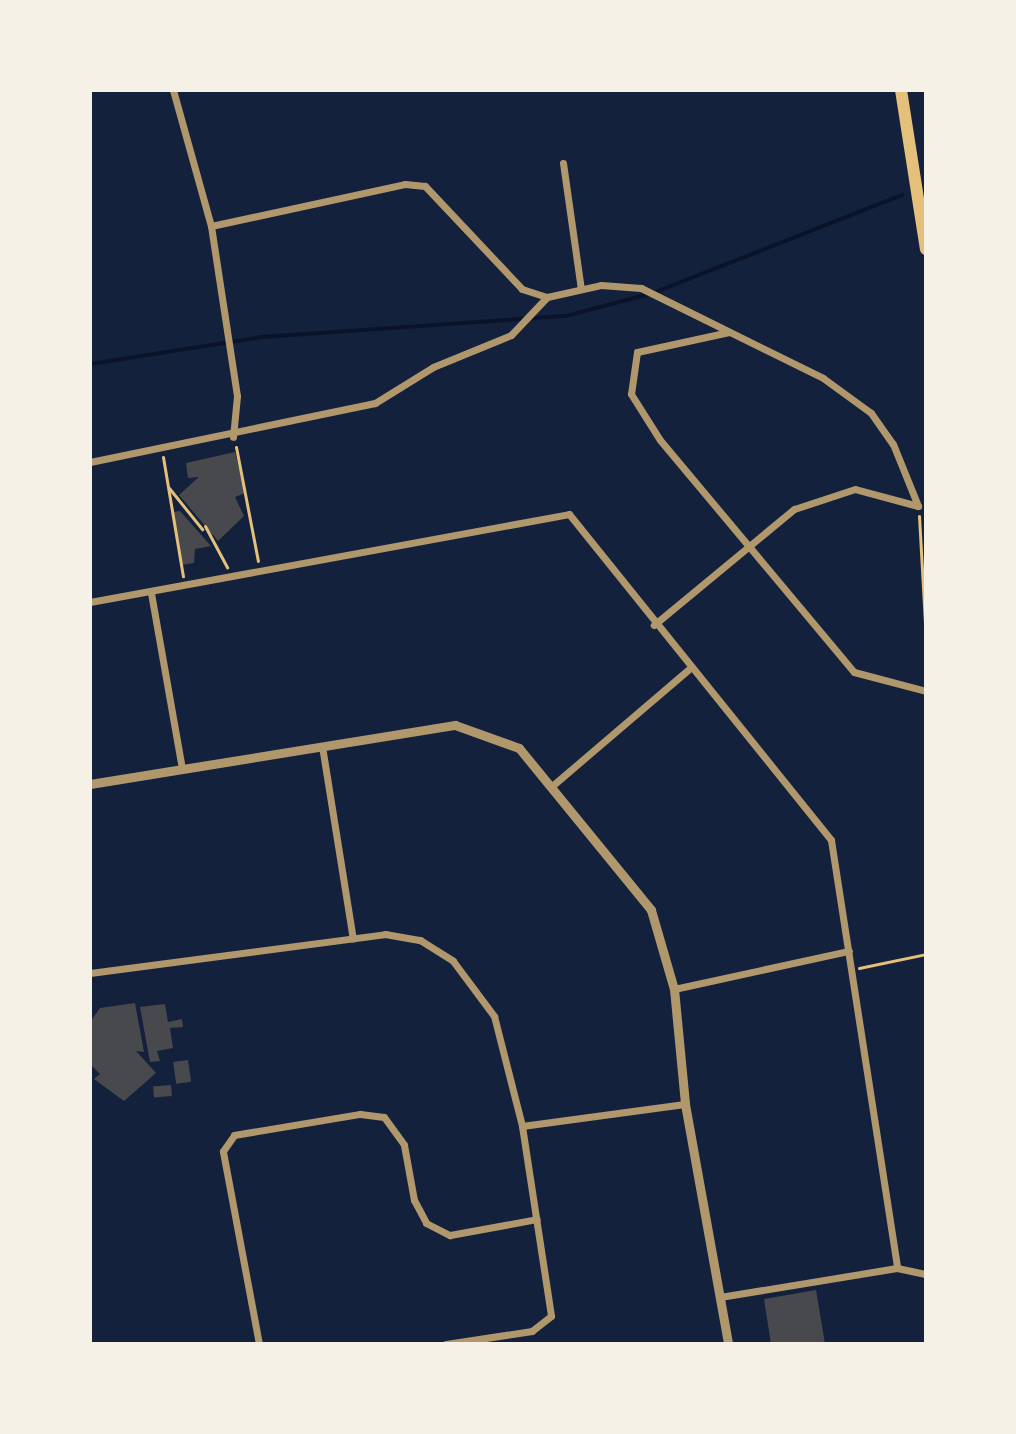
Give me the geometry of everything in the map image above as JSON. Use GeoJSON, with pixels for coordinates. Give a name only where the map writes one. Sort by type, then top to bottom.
{"type":"FeatureCollection","features":[{"type":"Feature","properties":{"kind":"main road"},"geometry":{"type":"LineString","coordinates":[[901,90],[926,249]]}},
{"type":"Feature","properties":{"kind":"street"},"geometry":{"type":"LineString","coordinates":[[173,90],[211,226],[237,396],[233,437]]}},
{"type":"Feature","properties":{"kind":"street"},"geometry":{"type":"LineString","coordinates":[[563,163],[581,289]]}},
{"type":"Feature","properties":{"kind":"street"},"geometry":{"type":"LineString","coordinates":[[211,226],[405,184],[425,186],[503,274],[547,297]]}},
{"type":"Feature","properties":{"kind":"street"},"geometry":{"type":"LineString","coordinates":[[90,462],[233,437],[375,403],[433,367],[511,335],[547,297],[581,289],[641,288],[823,378],[871,413],[893,444],[918,506]]}},
{"type":"Feature","properties":{"kind":"street"},"geometry":{"type":"LineString","coordinates":[[729,332],[637,352],[631,394],[749,548],[854,672],[926,691]]}},
{"type":"Feature","properties":{"kind":"street"},"geometry":{"type":"LineString","coordinates":[[654,625],[749,548],[781,517],[834,493],[855,489],[918,506]]}},
{"type":"Feature","properties":{"kind":"street"},"geometry":{"type":"LineString","coordinates":[[90,602],[569,514],[688,670],[831,840],[897,1268]]}},
{"type":"Feature","properties":{"kind":"street"},"geometry":{"type":"LineString","coordinates":[[151,593],[182,769]]}},
{"type":"Feature","properties":{"kind":"street"},"geometry":{"type":"LineString","coordinates":[[552,786],[688,670]]}},
{"type":"Feature","properties":{"kind":"street"},"geometry":{"type":"LineString","coordinates":[[90,784],[455,725],[519,748],[651,910],[674,989],[685,1104],[728,1344]]}},
{"type":"Feature","properties":{"kind":"street"},"geometry":{"type":"LineString","coordinates":[[322,746],[353,939]]}},
{"type":"Feature","properties":{"kind":"street"},"geometry":{"type":"LineString","coordinates":[[90,973],[385,934],[420,940],[453,961],[494,1016],[522,1126],[551,1297],[551,1316],[532,1331],[446,1344]]}},
{"type":"Feature","properties":{"kind":"street"},"geometry":{"type":"LineString","coordinates":[[674,989],[849,951]]}},
{"type":"Feature","properties":{"kind":"street"},"geometry":{"type":"LineString","coordinates":[[522,1126],[685,1104]]}},
{"type":"Feature","properties":{"kind":"street"},"geometry":{"type":"LineString","coordinates":[[259,1344],[223,1151],[234,1135],[360,1114],[384,1117],[404,1145],[414,1200],[426,1223],[450,1235],[537,1219]]}},
{"type":"Feature","properties":{"kind":"street"},"geometry":{"type":"LineString","coordinates":[[720,1297],[897,1268],[926,1274]]}},
{"type":"Feature","properties":{"kind":"path"},"geometry":{"type":"LineString","coordinates":[[233,437],[260,573]]}},
{"type":"Feature","properties":{"kind":"path"},"geometry":{"type":"LineString","coordinates":[[162,449],[184,587]]}},
{"type":"Feature","properties":{"kind":"path"},"geometry":{"type":"LineString","coordinates":[[167,485],[203,527],[232,578]]}},
{"type":"Feature","properties":{"kind":"path"},"geometry":{"type":"LineString","coordinates":[[918,506],[926,640]]}},
{"type":"Feature","properties":{"kind":"path"},"geometry":{"type":"LineString","coordinates":[[851,968],[926,954]]}},
{"type":"Feature","properties":{"kind":"building"},"geometry":{"type":"Polygon","coordinates":[[[235,452],[245,493],[235,497],[244,516],[218,541],[179,495],[199,477],[188,478],[186,463],[235,452]]]}},
{"type":"Feature","properties":{"kind":"building"},"geometry":{"type":"Polygon","coordinates":[[[180,511],[211,546],[195,549],[194,563],[181,565],[172,512],[180,511]]]}},
{"type":"Feature","properties":{"kind":"building"},"geometry":{"type":"Polygon","coordinates":[[[135,1003],[144,1052],[136,1051],[156,1073],[124,1101],[94,1079],[100,1074],[90,1064],[90,1022],[100,1008],[135,1003]]]}},
{"type":"Feature","properties":{"kind":"building"},"geometry":{"type":"Polygon","coordinates":[[[165,1004],[168,1022],[182,1019],[183,1027],[170,1028],[173,1048],[157,1051],[160,1061],[150,1062],[140,1007],[165,1004]]]}},
{"type":"Feature","properties":{"kind":"building"},"geometry":{"type":"Polygon","coordinates":[[[188,1060],[191,1082],[176,1084],[173,1062],[188,1060]]]}},
{"type":"Feature","properties":{"kind":"building"},"geometry":{"type":"Polygon","coordinates":[[[171,1085],[172,1096],[154,1098],[153,1087],[171,1085]]]}},
{"type":"Feature","properties":{"kind":"building"},"geometry":{"type":"Polygon","coordinates":[[[816,1290],[825,1344],[771,1344],[764,1299],[816,1290]]]}},
{"type":"Feature","properties":{"kind":"waterway"},"geometry":{"type":"LineString","coordinates":[[90,364],[262,337],[566,316],[653,293],[902,195]]}}]}
